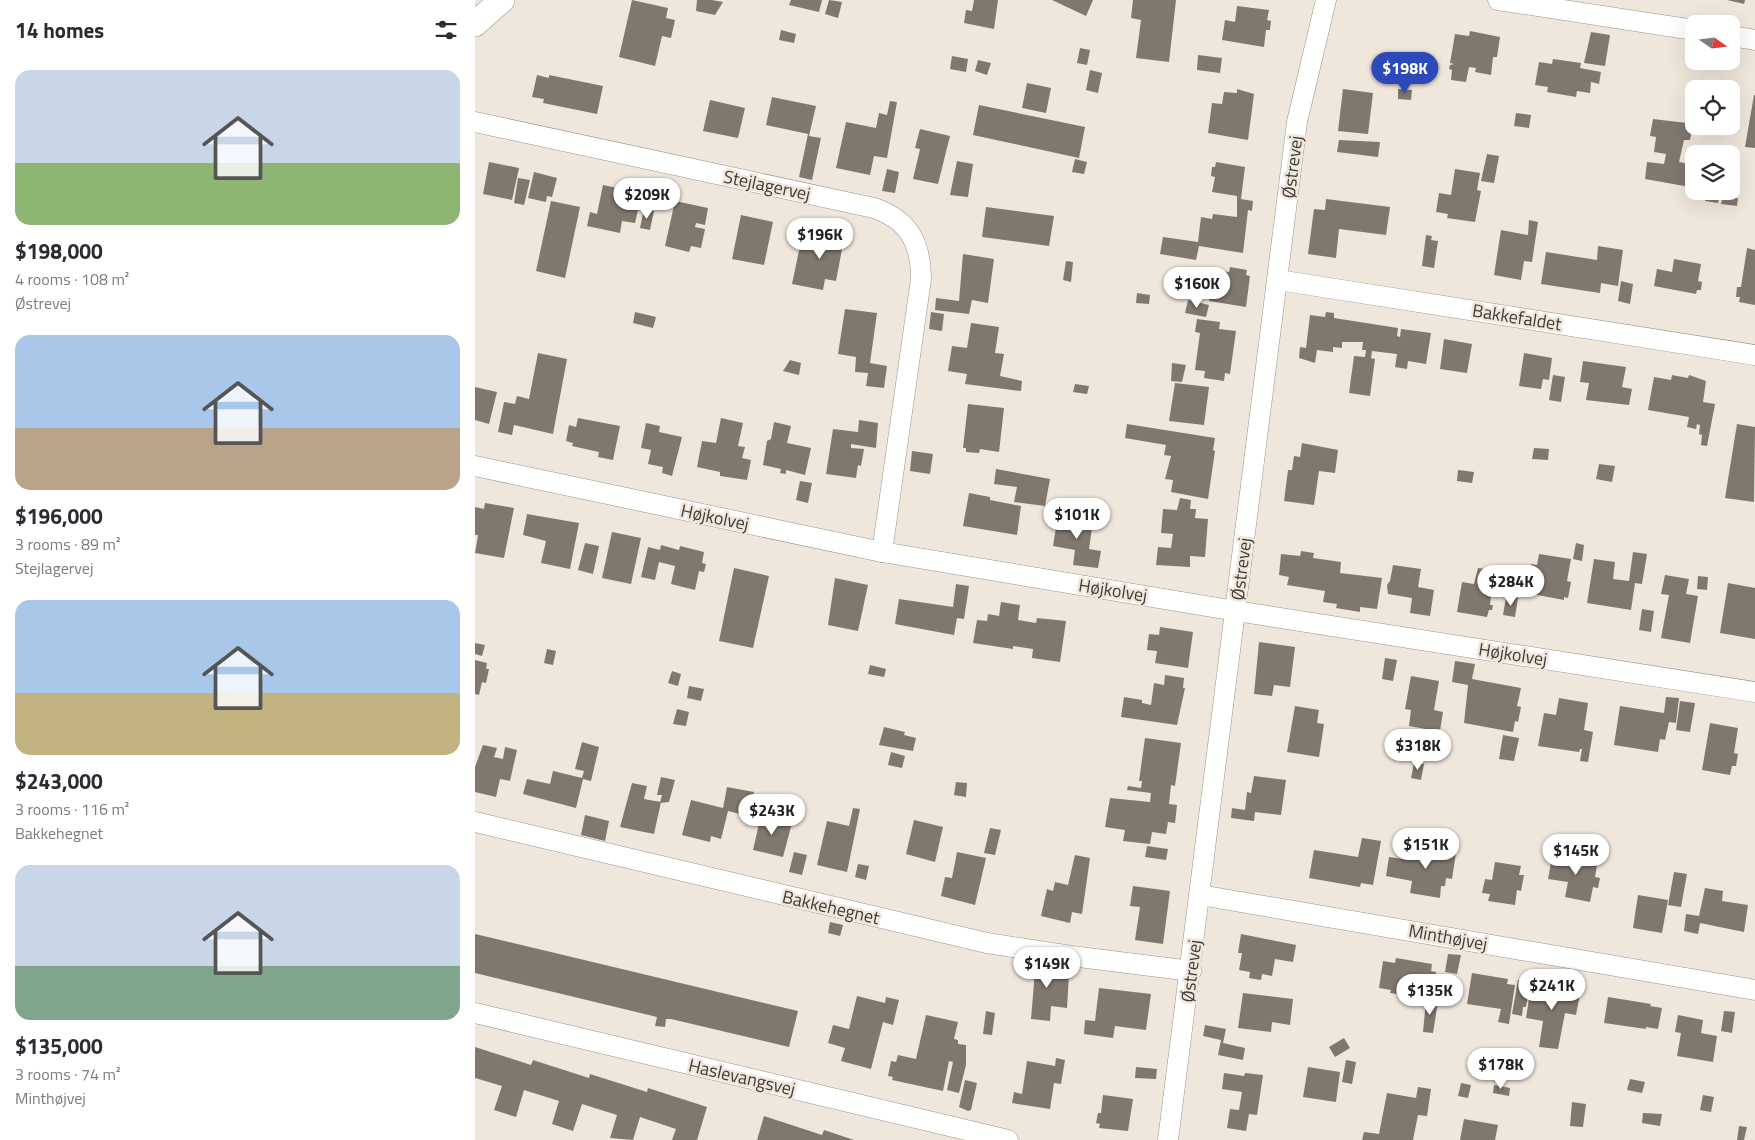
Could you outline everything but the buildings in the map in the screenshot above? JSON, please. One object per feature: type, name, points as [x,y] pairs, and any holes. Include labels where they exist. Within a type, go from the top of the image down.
[{"type":"street","points":[[475,24],[502,0]]},
{"type":"street","name":"Østrevej","points":[[1168,1140],[1201,895],[1297,122],[1326,0]]},
{"type":"street","points":[[1498,0],[1685,29]]},
{"type":"street","points":[[1740,38],[1755,40]]},
{"type":"street","name":"Stejlagervej","points":[[475,122],[874,208],[891,215],[904,224],[917,247],[921,262],[921,279],[882,552]]},
{"type":"street","name":"Bakkefaldet","points":[[1278,280],[1755,355]]},
{"type":"street","name":"Højkolvej","points":[[475,466],[882,552],[1236,611],[1755,692]]},
{"type":"street","name":"Bakkehegnet","points":[[475,822],[987,943],[1191,971]]},
{"type":"street","name":"Minthøjvej","points":[[1201,895],[1755,990]]},
{"type":"street","name":"Haslevangsvej","points":[[475,1013],[1008,1140]]}]
